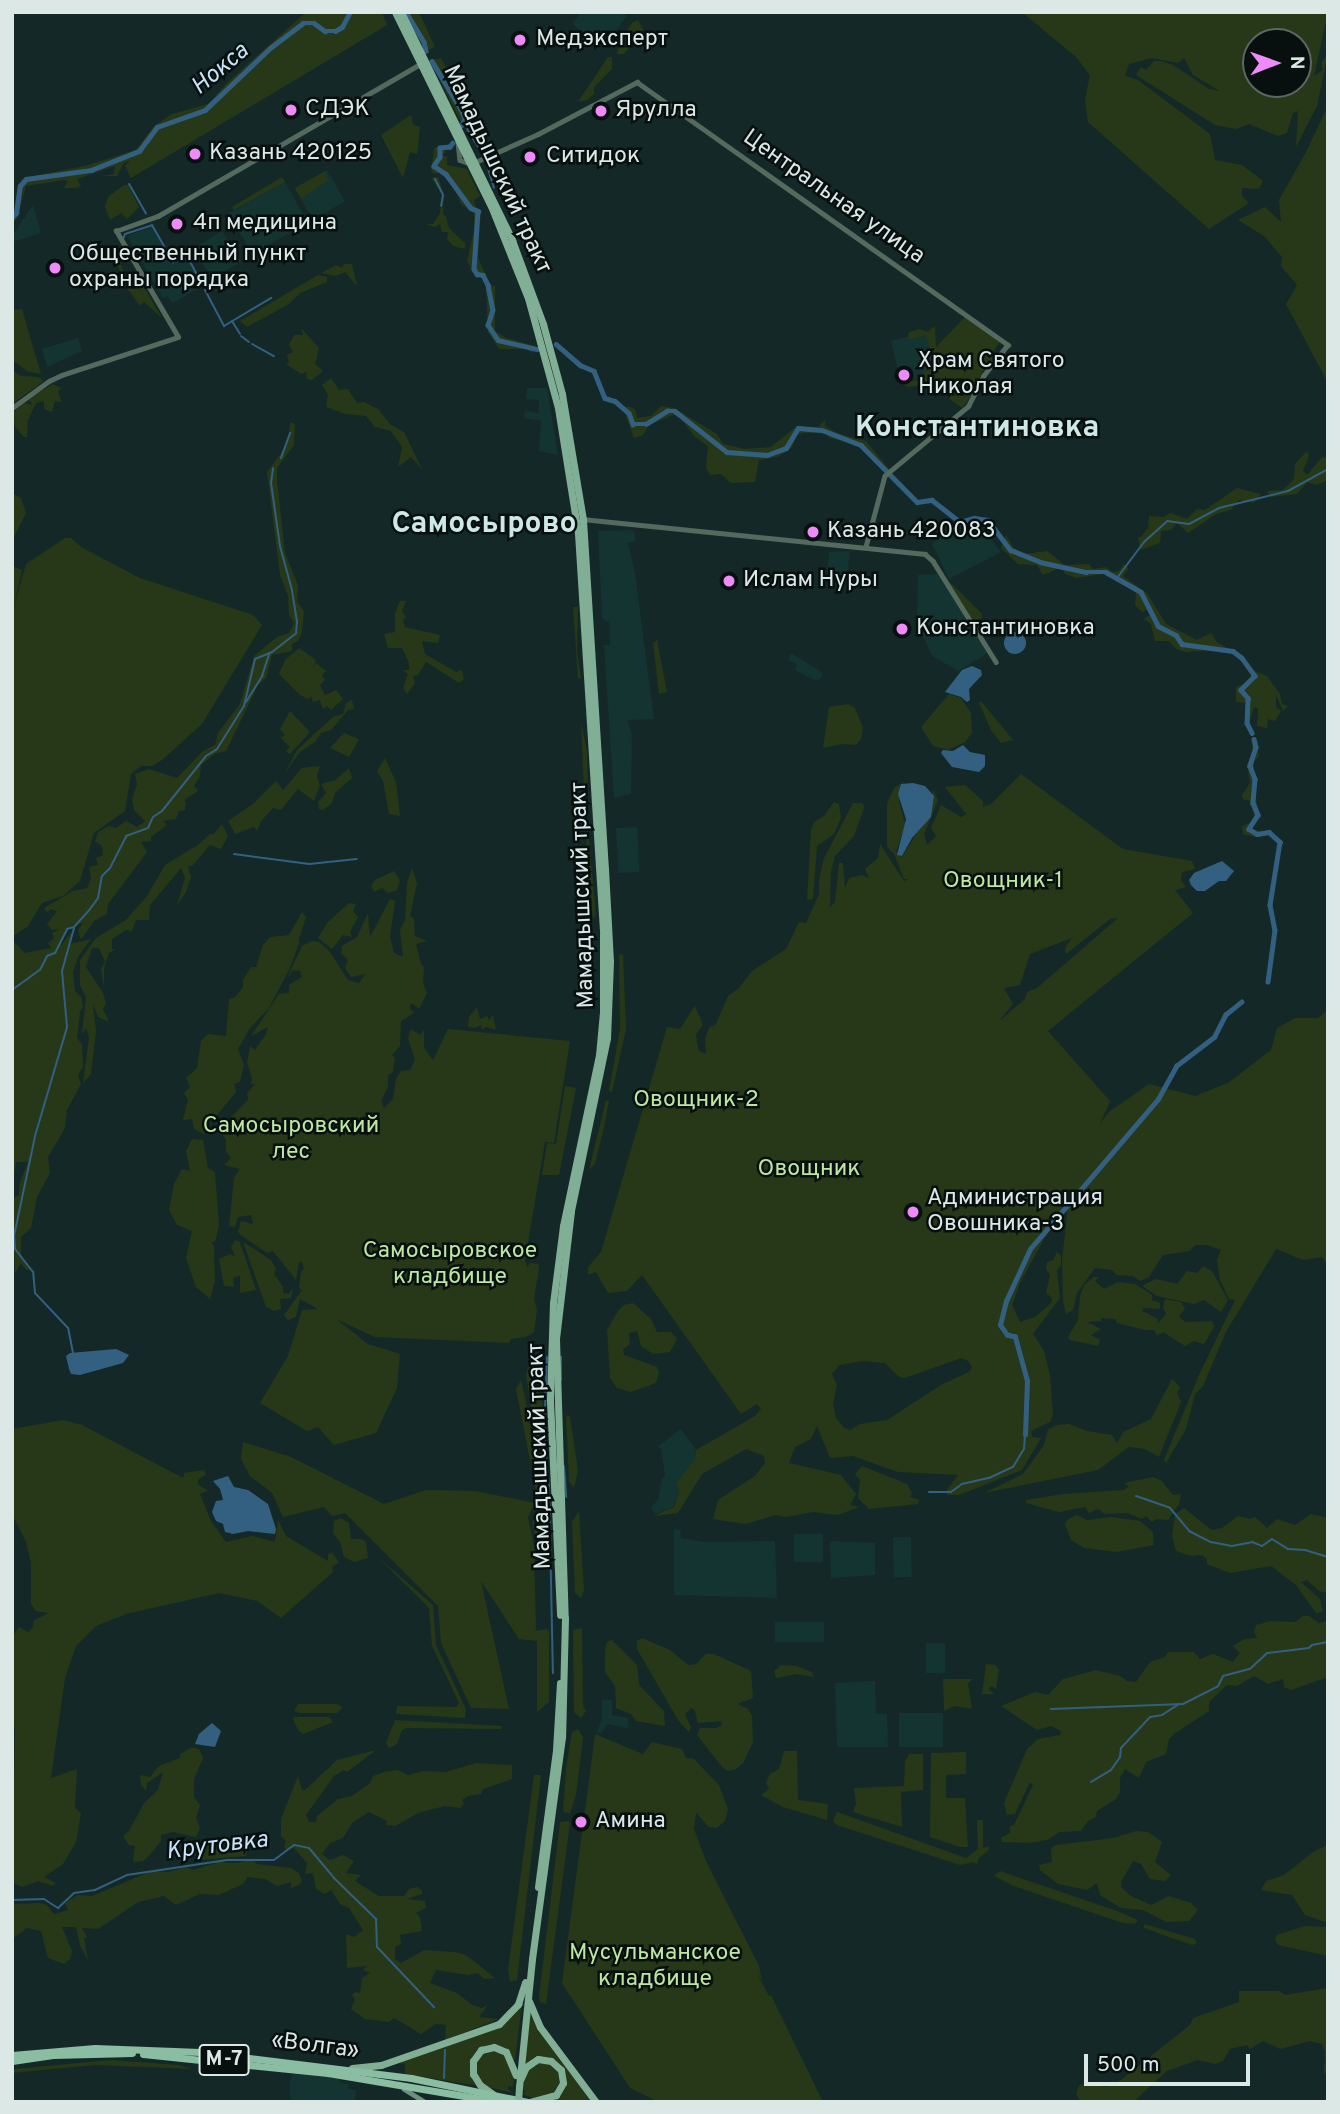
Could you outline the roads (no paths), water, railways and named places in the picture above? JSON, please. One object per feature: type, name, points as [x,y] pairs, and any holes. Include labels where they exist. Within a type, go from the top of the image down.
[{"type":"highway","name":"«Волга»","points":[[12,2055],[95,2048],[147,2049],[340,2069],[529,2102]]},
{"type":"highway","name":"«Волга»","points":[[12,2061],[52,2055],[137,2053],[214,2059],[353,2077],[500,2102]]},
{"type":"main road","name":"Мамадышский тракт","points":[[395,12],[416,66],[425,76],[457,137],[483,177],[512,240],[543,324],[562,394],[581,504],[603,935],[604,1012],[599,1055],[563,1226],[553,1303],[550,1401],[561,1627],[557,1741],[545,1848]]},
{"type":"main road","name":"Мамадышский тракт","points":[[401,12],[473,163],[509,247],[535,319],[560,415],[584,538],[610,961],[609,1013],[600,1079],[571,1211],[559,1304],[556,1401],[565,1679],[562,1737],[545,1848]]},
{"type":"main road","points":[[517,2102],[516,2075],[545,1848]]},
{"type":"main road","points":[[340,2069],[381,2065],[499,2024],[518,2004],[527,1986]]},
{"type":"main road","points":[[517,2086],[527,1986]]},
{"type":"main road","points":[[527,1986],[540,2027],[596,2102]]},
{"type":"main road","points":[[493,2094],[475,2080],[473,2074],[473,2061],[481,2050],[494,2047],[506,2052],[516,2075]]},
{"type":"main road","points":[[517,2086],[526,2067],[538,2059],[551,2061],[561,2070],[563,2083],[556,2095],[529,2102]]},
{"type":"main road","points":[[353,2077],[409,2090],[425,2102]]},
{"type":"street","points":[[12,408],[62,375],[178,337],[116,231],[158,216],[416,66]]},
{"type":"street","name":"Центральная улица","points":[[485,158],[637,82],[1008,345],[984,376],[969,406],[885,477],[866,547]]},
{"type":"street","points":[[473,163],[485,158],[483,177]]},
{"type":"street","points":[[581,504],[586,516],[593,521]]},
{"type":"street","points":[[580,518],[920,552],[930,558],[996,662]]},
{"type":"street","points":[[584,538],[587,526],[593,521]]},
{"type":"water","points":[[1015,632],[1023,635],[1026,643],[1023,651],[1015,654],[1007,651],[1004,643],[1007,635]]},
{"type":"water","points":[[972,666],[981,670],[982,675],[969,689],[970,700],[967,702],[945,692],[962,670]]},
{"type":"water","points":[[963,745],[970,752],[985,755],[985,766],[979,772],[952,767],[941,753],[943,750],[953,751]]},
{"type":"water","points":[[901,784],[925,786],[934,796],[931,817],[912,838],[902,856],[897,855],[906,819],[898,794]]},
{"type":"water","points":[[1222,861],[1234,871],[1226,881],[1219,881],[1205,891],[1197,891],[1191,885],[1189,880],[1194,873]]},
{"type":"water","points":[[116,1349],[129,1355],[123,1363],[80,1375],[71,1374],[66,1356],[70,1353]]},
{"type":"water","points":[[228,1476],[234,1487],[248,1490],[268,1504],[276,1529],[275,1534],[248,1531],[233,1534],[225,1532],[223,1524],[216,1521],[212,1512],[216,1501],[223,1500],[220,1489],[213,1481]]},
{"type":"water","points":[[212,1723],[221,1731],[215,1747],[195,1744],[199,1734]]},
{"type":"waterway","name":"Нокса","points":[[12,217],[16,213],[20,186],[26,179],[91,170],[139,151],[157,127],[205,110],[270,48],[303,23],[314,23],[325,31],[335,31],[342,27],[350,12]]},
{"type":"waterway","points":[[406,12],[424,42],[426,51]]},
{"type":"waterway","points":[[432,61],[462,111],[465,119],[462,125]]},
{"type":"waterway","points":[[463,122],[472,137]]},
{"type":"waterway","points":[[473,139],[481,151]]},
{"type":"waterway","points":[[453,143],[450,147],[440,148],[440,157],[434,166],[446,174],[471,208],[478,211],[474,269],[477,274],[483,275],[488,285],[493,310],[488,325],[498,340],[537,349]]},
{"type":"waterway","points":[[486,162],[494,188]]},
{"type":"waterway","points":[[435,179],[443,195],[441,206]]},
{"type":"waterway","points":[[129,184],[146,214]]},
{"type":"waterway","points":[[123,239],[125,234],[152,225],[173,262],[186,254],[202,284]]},
{"type":"waterway","points":[[205,290],[224,326],[271,298]]},
{"type":"waterway","points":[[232,321],[240,334]]},
{"type":"waterway","points":[[241,336],[249,342]]},
{"type":"waterway","points":[[252,344],[274,356]]},
{"type":"waterway","points":[[556,344],[580,365],[594,371],[605,398],[615,401],[629,413],[633,424],[646,424],[667,411],[675,411],[727,452],[767,455],[786,448],[798,428],[822,430],[861,445],[917,502],[932,500],[960,522],[974,518],[988,520],[1011,550],[1040,562],[1086,572],[1106,572],[1141,592],[1158,626],[1176,635],[1182,644],[1233,651],[1242,658],[1255,676],[1241,690],[1248,698],[1247,723],[1252,733]]},
{"type":"waterway","points":[[281,458],[290,433]]},
{"type":"waterway","points":[[12,990],[40,970],[47,956],[55,953],[67,929],[74,927],[90,909],[98,898],[102,876],[110,868],[126,836],[148,828],[153,817],[162,811],[206,756],[217,749],[244,706],[255,659],[272,652],[296,633],[292,590],[280,546],[271,483],[273,468]]},
{"type":"waterway","points":[[1117,578],[1144,542],[1167,521],[1189,524],[1219,508],[1288,491],[1328,469]]},
{"type":"waterway","points":[[246,702],[262,676],[269,654]]},
{"type":"waterway","points":[[1254,739],[1256,747],[1250,766],[1255,779],[1253,803],[1258,815],[1249,829],[1257,834],[1269,832],[1280,842],[1270,905],[1275,930],[1268,982]]},
{"type":"waterway","points":[[234,854],[309,864],[357,859]]},
{"type":"waterway","points":[[73,1353],[68,1328],[35,1293],[33,1272],[15,1249],[14,1236],[35,1136],[67,1027],[62,971],[74,928]]},
{"type":"waterway","points":[[1025,1435],[1027,1381],[1015,1337],[1007,1335],[1000,1325],[1006,1301],[1030,1249],[1158,1099],[1176,1066],[1214,1037],[1225,1015],[1241,1002]]},
{"type":"waterway","points":[[547,1357],[544,1435],[549,1486],[553,1673]]},
{"type":"waterway","points":[[561,1357],[561,1380]]},
{"type":"waterway","points":[[929,1492],[951,1492],[962,1484],[989,1478],[1013,1467],[1024,1449],[1025,1435]]},
{"type":"waterway","points":[[564,1466],[566,1497]]},
{"type":"waterway","points":[[1136,1496],[1170,1508],[1189,1531],[1211,1542],[1232,1546],[1252,1542],[1262,1546],[1272,1539],[1288,1549],[1305,1550],[1328,1557]]},
{"type":"waterway","points":[[1051,1709],[1183,1704],[1218,1686],[1223,1676],[1250,1669],[1267,1653],[1309,1648],[1328,1642]]},
{"type":"waterway","points":[[1091,1782],[1111,1770],[1120,1757],[1121,1748],[1150,1717],[1162,1715],[1179,1704]]},
{"type":"waterway","name":"Крутовка","points":[[12,1900],[44,1899],[58,1908],[74,1893],[95,1890],[127,1875],[227,1860],[274,1860],[294,1845],[309,1848],[334,1878],[376,1919],[377,1947],[434,2007]]},
{"type":"waterway","points":[[444,2078],[445,2050]]},
{"type":"place","name":"Медэксперт","points":[[520,40]]},
{"type":"place","name":"СДЭК","points":[[291,110]]},
{"type":"place","name":"Ярулла","points":[[601,111]]},
{"type":"place","name":"Казань 420125","points":[[195,154]]},
{"type":"place","name":"Ситидок","points":[[530,157]]},
{"type":"place","name":"4п медицина","points":[[177,224]]},
{"type":"place","name":"Общественный пункт охраны порядка","points":[[55,268]]},
{"type":"place","name":"Храм Святого Николая","points":[[904,375]]},
{"type":"place","name":"Казань 420083","points":[[813,532]]},
{"type":"place","name":"Ислам Нуры","points":[[729,581]]},
{"type":"place","name":"Константиновка","points":[[902,629]]},
{"type":"place","name":"Администрация Овошника-3","points":[[913,1212]]},
{"type":"place","name":"Амина","points":[[581,1822]]},
{"type":"district","name":"Константиновка","points":[[977,429]]},
{"type":"district","name":"Самосырово","points":[[484,525]]},
{"type":"park label","name":"Овощник-1","points":[[1003,882]]},
{"type":"park label","name":"Овощник-2","points":[[696,1101]]},
{"type":"park label","name":"Самосыровский лес","points":[[291,1140]]},
{"type":"park label","name":"Овощник","points":[[809,1170]]},
{"type":"park label","name":"Самосыровское кладбище","points":[[450,1265]]},
{"type":"park label","name":"Мусульманское кладбище","points":[[655,1967]]}]
